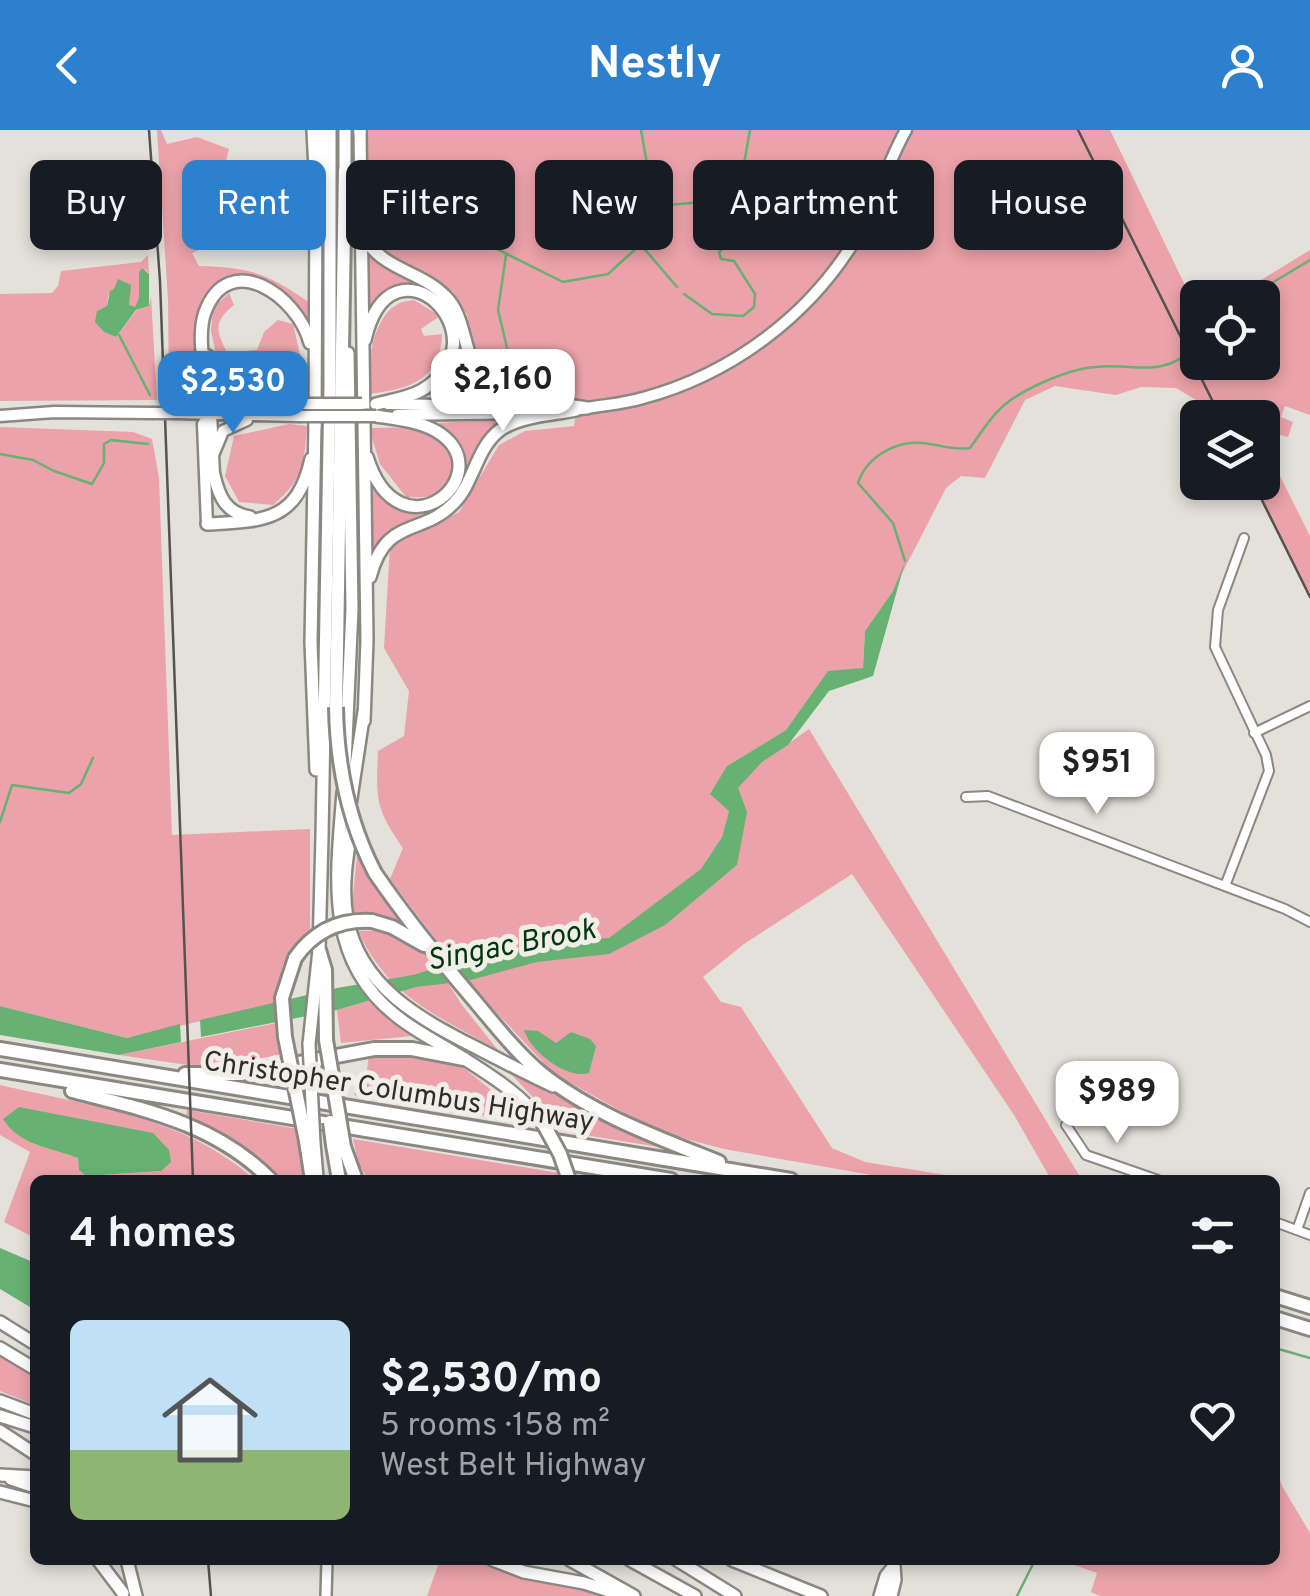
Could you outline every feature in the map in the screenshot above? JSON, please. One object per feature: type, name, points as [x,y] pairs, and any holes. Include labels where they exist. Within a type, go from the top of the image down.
[{"type":"highway","points":[[345,171],[336,707],[347,802],[375,873],[445,966],[528,1061],[578,1097],[651,1134],[745,1172]]},
{"type":"highway","points":[[313,1175],[310,1142],[283,1030],[282,998],[295,958],[310,940],[329,927],[372,921],[401,932],[434,952]]},
{"type":"highway","points":[[319,950],[326,1020],[327,1096],[338,1146],[339,1175]]},
{"type":"highway","points":[[136,1073],[240,1074],[374,1048],[412,1049],[464,1059]]},
{"type":"highway","name":"Christopher Columbus Highway","points":[[0,1049],[762,1175]]},
{"type":"highway","points":[[0,1071],[192,1124],[234,1148],[266,1175]]},
{"type":"highway","name":"Christopher Columbus Highway","points":[[0,1071],[640,1175]]},
{"type":"highway","points":[[544,1123],[569,1175]]},
{"type":"highway","points":[[338,1146],[353,1175]]},
{"type":"highway","points":[[1280,1298],[1310,1307]]},
{"type":"highway","points":[[1280,1319],[1310,1328]]},
{"type":"main road","points":[[316,130],[311,664],[322,837]]},
{"type":"main road","points":[[316,130],[330,310]]},
{"type":"main road","points":[[319,950],[330,130]]},
{"type":"main road","points":[[345,130],[352,609],[337,883],[344,941],[370,980],[436,1027],[578,1097]]},
{"type":"main road","points":[[360,130],[360,160]]},
{"type":"main road","points":[[367,616],[371,574],[384,545],[394,534],[456,502],[497,432],[518,422],[645,398],[697,378],[746,352],[789,319],[849,250],[906,130]]},
{"type":"main road","points":[[360,250],[367,616],[364,712],[344,894],[353,939],[378,1000],[399,1018],[515,1093],[544,1123]]},
{"type":"main road","points":[[373,250],[450,301],[458,314],[474,369],[484,382],[509,394],[581,409]]},
{"type":"main road","points":[[274,516],[255,518],[231,511],[222,499],[214,475],[202,332],[207,308],[222,290],[248,282],[266,286],[291,304],[303,321],[315,377]]},
{"type":"main road","points":[[361,369],[370,320],[388,298],[416,292],[443,307],[451,323],[452,337],[441,372],[416,393],[376,410]]},
{"type":"main road","points":[[202,332],[210,361],[231,390],[256,401],[299,410]]},
{"type":"main road","points":[[282,404],[220,407],[203,424],[207,524],[255,521],[274,516],[291,505],[304,485],[315,424]]},
{"type":"main road","points":[[213,455],[220,436],[229,426],[299,410],[581,409]]},
{"type":"main road","points":[[362,428],[372,471],[391,498],[420,508],[445,498],[454,486],[458,469],[449,443],[429,428],[376,410]]},
{"type":"main road","points":[[0,416],[54,412],[211,412],[221,416],[262,416]]},
{"type":"main road","points":[[337,883],[364,712]]},
{"type":"main road","points":[[310,1142],[308,1044],[310,1018],[320,986]]},
{"type":"main road","points":[[0,1322],[30,1341]]},
{"type":"main road","points":[[0,1332],[30,1342]]},
{"type":"main road","points":[[0,1348],[30,1366]]},
{"type":"main road","points":[[0,1401],[30,1412]]},
{"type":"main road","points":[[0,1416],[30,1426]]},
{"type":"main road","points":[[0,1431],[30,1451]]},
{"type":"main road","points":[[4,1476],[30,1476]]},
{"type":"main road","points":[[4,1476],[30,1485]]},
{"type":"main road","points":[[0,1492],[30,1501]]},
{"type":"main road","points":[[102,1565],[128,1595]]},
{"type":"main road","points":[[109,1565],[128,1595]]},
{"type":"main road","points":[[127,1565],[128,1595]]},
{"type":"main road","points":[[506,1565],[625,1596]]},
{"type":"main road","points":[[579,1565],[634,1596]]},
{"type":"main road","points":[[639,1565],[696,1596]]},
{"type":"main road","points":[[685,1565],[735,1596]]},
{"type":"main road","points":[[744,1565],[819,1595]]},
{"type":"main road","points":[[880,1596],[894,1565]]},
{"type":"main road","points":[[891,1596],[895,1565]]},
{"type":"street","points":[[1225,886],[1269,771],[1266,756],[1214,647],[1218,610],[1244,538]]},
{"type":"street","points":[[1254,733],[1310,706]]},
{"type":"street","points":[[966,797],[988,796],[1298,914],[1310,922]]},
{"type":"street","points":[[1066,1124],[1086,1155],[1144,1175]]},
{"type":"street","points":[[1297,1230],[1310,1193]]},
{"type":"street","points":[[1280,1224],[1310,1234]]},
{"type":"street","points":[[326,1596],[327,1565]]},
{"type":"shaded area","points":[[157,130],[161,130],[167,144],[197,137],[229,149],[226,160],[182,160],[182,250],[199,250],[192,253],[199,266],[258,274],[310,303],[310,321],[281,290],[258,279],[232,280],[214,290],[200,310],[195,327],[203,399],[169,399],[168,299],[162,160],[159,160]]},
{"type":"shaded area","points":[[366,130],[1110,130],[1182,280],[1180,380],[1280,380],[1280,280],[1261,280],[1310,250],[1310,415],[1285,406],[1281,417],[1293,422],[1288,437],[1280,435],[1280,400],[1196,400],[1176,388],[1141,387],[1116,395],[1055,386],[1025,400],[985,478],[961,476],[946,488],[893,591],[865,631],[863,668],[828,672],[786,730],[727,766],[729,811],[722,837],[668,921],[737,865],[737,788],[762,762],[809,729],[1079,1175],[1048,1175],[1014,1115],[852,874],[744,944],[703,977],[721,1002],[741,1007],[832,1148],[865,1162],[946,1175],[872,1175],[724,1149],[659,1132],[554,1074],[467,981],[390,879],[403,848],[379,802],[378,751],[404,736],[409,691],[384,648],[390,546],[459,512],[499,445],[525,431],[574,426],[578,399],[520,390],[487,378],[473,354],[467,315],[453,292],[380,250],[515,250],[515,160],[368,160]]},
{"type":"shaded area","points":[[365,250],[372,250],[423,285],[386,291],[367,313]]},
{"type":"shaded area","points":[[148,255],[149,274],[146,270],[139,272],[139,299],[135,307],[129,306],[129,292],[114,290],[108,296],[107,307],[97,311],[104,332],[116,337],[137,310],[149,306],[151,297],[157,400],[0,401],[0,294],[52,293],[61,271],[141,262]]},
{"type":"shaded area","points":[[142,268],[149,274],[149,306],[136,310],[116,337],[104,332],[95,322],[97,311],[107,306],[118,279],[131,285],[129,305],[135,307]]},
{"type":"shaded area","points":[[229,293],[234,305],[218,327],[227,353],[257,350],[264,332],[278,320],[293,324],[307,385],[277,393],[284,396],[271,396],[241,389],[227,377],[212,357],[216,354],[211,331],[213,308]]},
{"type":"shaded area","points":[[414,300],[440,316],[421,329],[424,336],[442,334],[436,362],[429,372],[409,385],[369,394],[370,358],[382,320],[398,304]]},
{"type":"shaded area","points":[[458,325],[470,374],[486,394],[417,396],[453,359]]},
{"type":"shaded area","points":[[503,420],[488,434],[463,482],[459,447],[439,423]]},
{"type":"shaded area","points":[[289,424],[307,426],[297,479],[273,505],[239,502],[225,476],[234,436]]},
{"type":"shaded area","points":[[0,427],[133,432],[152,439],[159,478],[172,835],[310,829],[310,931],[283,964],[275,1004],[127,1038],[0,1006]]},
{"type":"shaded area","points":[[369,428],[409,428],[437,439],[455,462],[444,487],[426,497],[406,497],[380,464]]},
{"type":"shaded area","points":[[369,474],[402,508],[427,512],[395,528],[373,550]]},
{"type":"shaded area","points":[[1280,476],[1310,536],[1310,598],[1261,500],[1280,500]]},
{"type":"shaded area","points":[[905,562],[873,676],[829,691],[788,745],[762,762],[738,788],[747,812],[737,865],[665,925],[609,954],[537,962],[467,981],[416,987],[337,1010],[201,1037],[200,1020],[413,975],[452,963],[568,941],[609,938],[701,869],[722,837],[729,811],[710,794],[727,766],[786,730],[828,671],[863,668],[865,631],[893,591]]},
{"type":"shaded area","points":[[358,846],[399,921],[374,913],[351,914]]},
{"type":"shaded area","points":[[390,930],[430,955],[462,1005],[498,1050],[417,1003],[385,973],[358,931]]},
{"type":"shaded area","points":[[372,1000],[412,1036],[341,1043],[337,1010]]},
{"type":"shaded area","points":[[0,1006],[127,1038],[180,1024],[181,1042],[119,1055],[0,1035]]},
{"type":"shaded area","points":[[276,1023],[283,1054],[208,1068],[119,1055]]},
{"type":"shaded area","points":[[524,1030],[538,1031],[556,1043],[571,1032],[590,1039],[596,1046],[589,1073],[570,1072],[550,1062]]},
{"type":"shaded area","points":[[369,1054],[454,1060],[532,1123],[354,1095],[367,1070]]},
{"type":"shaded area","points":[[506,1069],[575,1100],[665,1148],[566,1132]]},
{"type":"shaded area","points":[[0,1085],[102,1107],[167,1127],[227,1158],[249,1175],[101,1175],[161,1171],[31,1143],[78,1158],[79,1170],[85,1175],[30,1175],[30,1235],[4,1222],[30,1152],[0,1135]]},
{"type":"shaded area","points":[[19,1107],[153,1133],[169,1150],[171,1162],[161,1171],[85,1175],[79,1170],[78,1158],[18,1135],[3,1119]]},
{"type":"shaded area","points":[[187,1110],[298,1129],[303,1175],[272,1175],[235,1144],[186,1118]]},
{"type":"shaded area","points":[[353,1139],[560,1175],[365,1175]]},
{"type":"shaded area","points":[[0,1248],[30,1261],[30,1307],[0,1289]]},
{"type":"shaded area","points":[[0,1353],[30,1370],[30,1403],[0,1391]]},
{"type":"shaded area","points":[[1280,1480],[1310,1533],[1310,1596],[1100,1596],[1091,1592],[1097,1573],[1074,1565],[1280,1565]]},
{"type":"shaded area","points":[[438,1565],[490,1565],[526,1579],[575,1586],[603,1596],[427,1596]]},
{"type":"waterway","points":[[499,250],[563,282],[608,274],[641,244],[656,214],[641,130]]},
{"type":"waterway","points":[[745,160],[750,130]]},
{"type":"waterway","points":[[673,205],[693,203]]},
{"type":"waterway","points":[[645,250],[677,287]]},
{"type":"waterway","points":[[684,294],[712,314],[743,316],[754,307],[755,294],[734,261],[721,259],[721,250]]},
{"type":"waterway","points":[[506,255],[498,310],[508,352]]},
{"type":"waterway","name":"Singac Brook","points":[[1277,280],[1310,260]]},
{"type":"waterway","points":[[119,335],[150,395]]},
{"type":"waterway","name":"Singac Brook","points":[[905,561],[893,523],[858,483],[883,452],[912,443],[970,448],[1006,403],[1043,382],[1095,367],[1159,367],[1180,359]]},
{"type":"waterway","points":[[0,454],[33,460],[92,484],[104,463],[104,444],[111,440],[148,444]]},
{"type":"waterway","points":[[0,822],[12,785],[69,793],[81,784],[93,758]]},
{"type":"waterway","points":[[1280,1349],[1310,1358]]},
{"type":"waterway","points":[[1017,1596],[1032,1565]]},
{"type":"railway","points":[[149,130],[160,281],[193,1175]]},
{"type":"railway","points":[[1078,130],[1212,400]]},
{"type":"railway","points":[[1262,500],[1310,597]]},
{"type":"railway","points":[[208,1565],[211,1596]]}]
